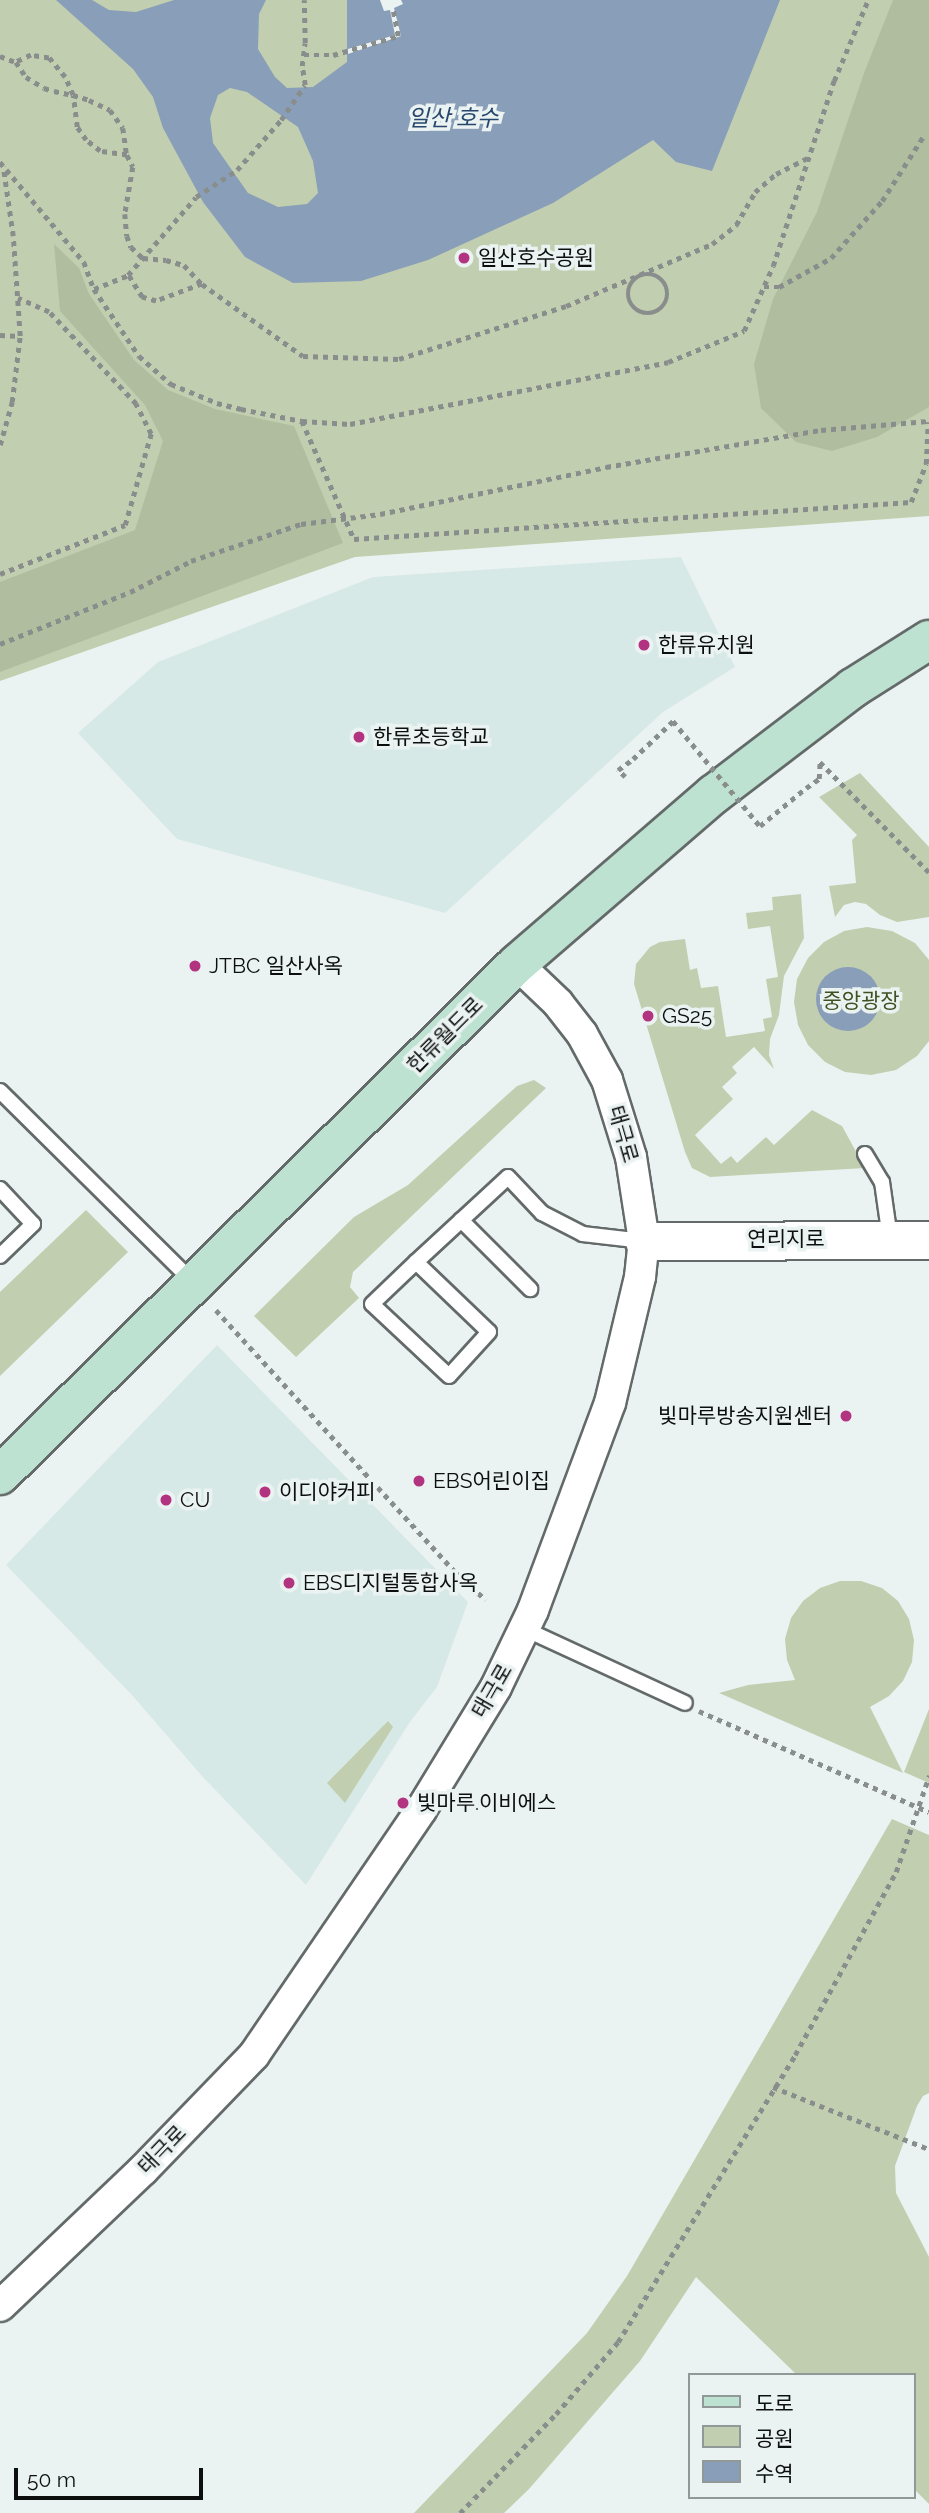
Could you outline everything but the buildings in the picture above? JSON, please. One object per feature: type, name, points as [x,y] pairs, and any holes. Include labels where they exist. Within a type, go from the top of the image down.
[{"type":"main road","name":"한류월드로","points":[[0,1475],[205,1297],[517,964],[722,788],[853,688],[929,640]]},
{"type":"street","name":"태극로","points":[[0,2306],[143,2170],[254,2055],[421,1810],[496,1687],[525,1629],[610,1404],[640,1277],[644,1241],[631,1157],[607,1080],[582,1034],[558,1003],[517,964]]},
{"type":"street","name":"연리지로","points":[[644,1241],[929,1240]]},
{"type":"lane","points":[[0,1091],[205,1297]]},
{"type":"lane","points":[[865,1154],[882,1182],[891,1240]]},
{"type":"lane","points":[[416,1262],[489,1332],[449,1376],[372,1304],[416,1262],[508,1177],[542,1213],[583,1234],[644,1241]]},
{"type":"lane","points":[[0,1189],[33,1224],[0,1256]]},
{"type":"lane","points":[[461,1220],[530,1289]]},
{"type":"lane","points":[[525,1629],[688,1708]]},
{"type":"path","points":[[94,289],[128,275],[195,197],[237,170],[281,120],[305,85],[302,66],[304,0]]},
{"type":"path","points":[[2,164],[84,262],[94,289],[139,356],[171,384],[217,403],[302,421],[350,424],[668,362],[744,331],[764,287],[834,81],[868,0]]},
{"type":"path","points":[[304,55],[333,55],[398,36],[393,10]]},
{"type":"path","points":[[16,62],[31,55],[49,58],[65,77],[73,95],[77,127],[91,146],[108,153],[127,155]]},
{"type":"path","points":[[0,56],[16,62],[26,78],[44,88],[73,95],[110,110],[123,128],[127,155],[133,167],[125,215],[131,247],[144,258],[184,265],[202,284],[303,356],[399,359],[566,306],[712,244],[736,225],[755,192],[776,174],[808,158]]},
{"type":"path","points":[[764,287],[779,287],[831,258],[882,201],[923,137]]},
{"type":"path","points":[[0,445],[12,402],[20,336],[13,236],[2,164]]},
{"type":"path","points":[[653,274],[664,281],[668,300],[660,310],[641,313],[631,304],[630,284],[641,275],[653,274]]},
{"type":"path","points":[[128,275],[142,297],[156,301],[202,284]]},
{"type":"path","points":[[0,574],[125,525],[151,434],[136,404],[49,312],[18,298]]},
{"type":"path","points":[[0,335],[20,336]]},
{"type":"path","points":[[0,644],[130,592],[191,561],[301,524],[344,518],[380,514],[606,467],[821,430],[929,421],[926,464],[911,502],[354,539],[344,518],[302,421]]},
{"type":"path","points":[[625,777],[618,770],[673,721],[760,826],[819,779],[820,762],[929,872]]},
{"type":"path","points":[[205,1297],[456,1573],[486,1600]]},
{"type":"path","points":[[688,1708],[702,1711],[929,1812]]},
{"type":"path","points":[[460,2513],[556,2414],[618,2342],[795,2055],[895,1872],[929,1776]]},
{"type":"path","points":[[773,2087],[929,2149]]},
{"type":"shaded area","name":"한류초등학교","points":[[681,557],[735,667],[663,712],[445,913],[177,839],[78,733],[158,662],[373,577]]},
{"type":"shaded area","name":"EBS디지털통합사옥","points":[[217,1345],[468,1602],[437,1687],[410,1722],[306,1885],[201,1775],[131,1694],[6,1565]]},
{"type":"green space","name":"일산호수공원","points":[[0,0],[929,0],[929,516],[355,557],[0,681]]},
{"type":"green space","points":[[893,0],[929,0],[929,407],[877,437],[832,451],[796,442],[761,408],[754,364],[773,299],[817,212],[864,73]]},
{"type":"green space","points":[[54,244],[79,268],[89,294],[134,360],[168,390],[215,409],[294,426],[343,543],[0,672],[0,582],[135,530],[163,441],[145,405],[60,311]]},
{"type":"green space","points":[[860,773],[929,847],[929,917],[897,922],[880,915],[866,904],[855,902],[844,905],[835,917],[829,886],[856,883],[852,840],[857,835],[819,797]]},
{"type":"green space","points":[[801,894],[804,938],[784,976],[779,1015],[770,1039],[769,1055],[774,1069],[754,1047],[732,1067],[737,1073],[722,1087],[733,1099],[695,1135],[721,1164],[731,1156],[737,1163],[766,1137],[774,1145],[812,1110],[842,1126],[865,1168],[710,1177],[692,1168],[685,1152],[634,984],[636,964],[650,947],[660,942],[685,939],[690,970],[697,968],[701,988],[718,986],[726,1037],[765,1031],[763,1019],[772,1017],[766,979],[778,977],[770,926],[748,929],[746,913],[773,910],[772,897]]},
{"type":"green space","name":"중앙광장","points":[[867,927],[892,931],[915,943],[929,960],[929,1041],[917,1056],[896,1070],[871,1075],[845,1072],[825,1062],[808,1045],[798,1025],[794,1002],[797,979],[808,958],[824,942],[844,931]]},
{"type":"green space","points":[[534,1080],[546,1088],[353,1272],[350,1287],[359,1298],[296,1357],[254,1316],[354,1217],[408,1185],[517,1086]]},
{"type":"green space","points":[[86,1210],[128,1252],[0,1376],[0,1292]]},
{"type":"green space","points":[[840,1581],[861,1581],[882,1588],[898,1601],[909,1619],[914,1640],[912,1662],[903,1681],[889,1696],[870,1707],[903,1773],[719,1693],[748,1685],[795,1680],[787,1660],[785,1639],[791,1618],[803,1601],[820,1588]]},
{"type":"green space","points":[[929,1709],[929,1783],[904,1772]]},
{"type":"green space","points":[[388,1721],[393,1727],[345,1803],[327,1783]]},
{"type":"green space","points":[[892,1819],[929,1835],[929,2093],[923,2096],[917,2106],[895,2166],[896,2193],[929,2257],[929,2504],[915,2490],[915,2373],[795,2373],[696,2277],[640,2361],[529,2489],[504,2513],[414,2513],[587,2333],[627,2276]]},
{"type":"water","name":"일산 호수","points":[[56,0],[92,0],[109,10],[136,12],[174,0],[266,0],[259,14],[258,49],[275,77],[287,88],[313,87],[347,62],[347,0],[780,0],[712,171],[676,162],[653,140],[553,203],[428,260],[361,281],[293,283],[245,257],[203,202],[163,128],[153,97],[133,69]],"holes":[[[230,88],[247,92],[298,127],[313,161],[318,193],[307,204],[278,207],[248,193],[213,143],[210,118],[218,95]]]},
{"type":"water","points":[[842,967],[854,967],[871,976],[878,987],[878,1011],[871,1022],[854,1031],[842,1031],[830,1026],[821,1017],[816,1005],[816,993],[821,981],[830,972]]},
{"type":"pier","points":[[380,0],[401,0],[403,4],[394,8],[401,36],[348,54],[348,49],[395,35],[390,10],[384,11]]},
{"type":"place","name":"일산호수공원","points":[[464,258]]},
{"type":"place","name":"한류유치원","points":[[644,645]]},
{"type":"place","name":"한류초등학교","points":[[359,737]]},
{"type":"place","name":"JTBC 일산사옥","points":[[195,966]]},
{"type":"place","name":"GS25","points":[[648,1016]]},
{"type":"place","name":"빛마루방송지원센터","points":[[846,1416]]},
{"type":"place","name":"EBS어린이집","points":[[419,1481]]},
{"type":"place","name":"이디야커피","points":[[265,1492]]},
{"type":"place","name":"CU","points":[[166,1500]]},
{"type":"place","name":"EBS디지털통합사옥","points":[[289,1583]]},
{"type":"place","name":"빛마루.이비에스","points":[[403,1803]]}]
